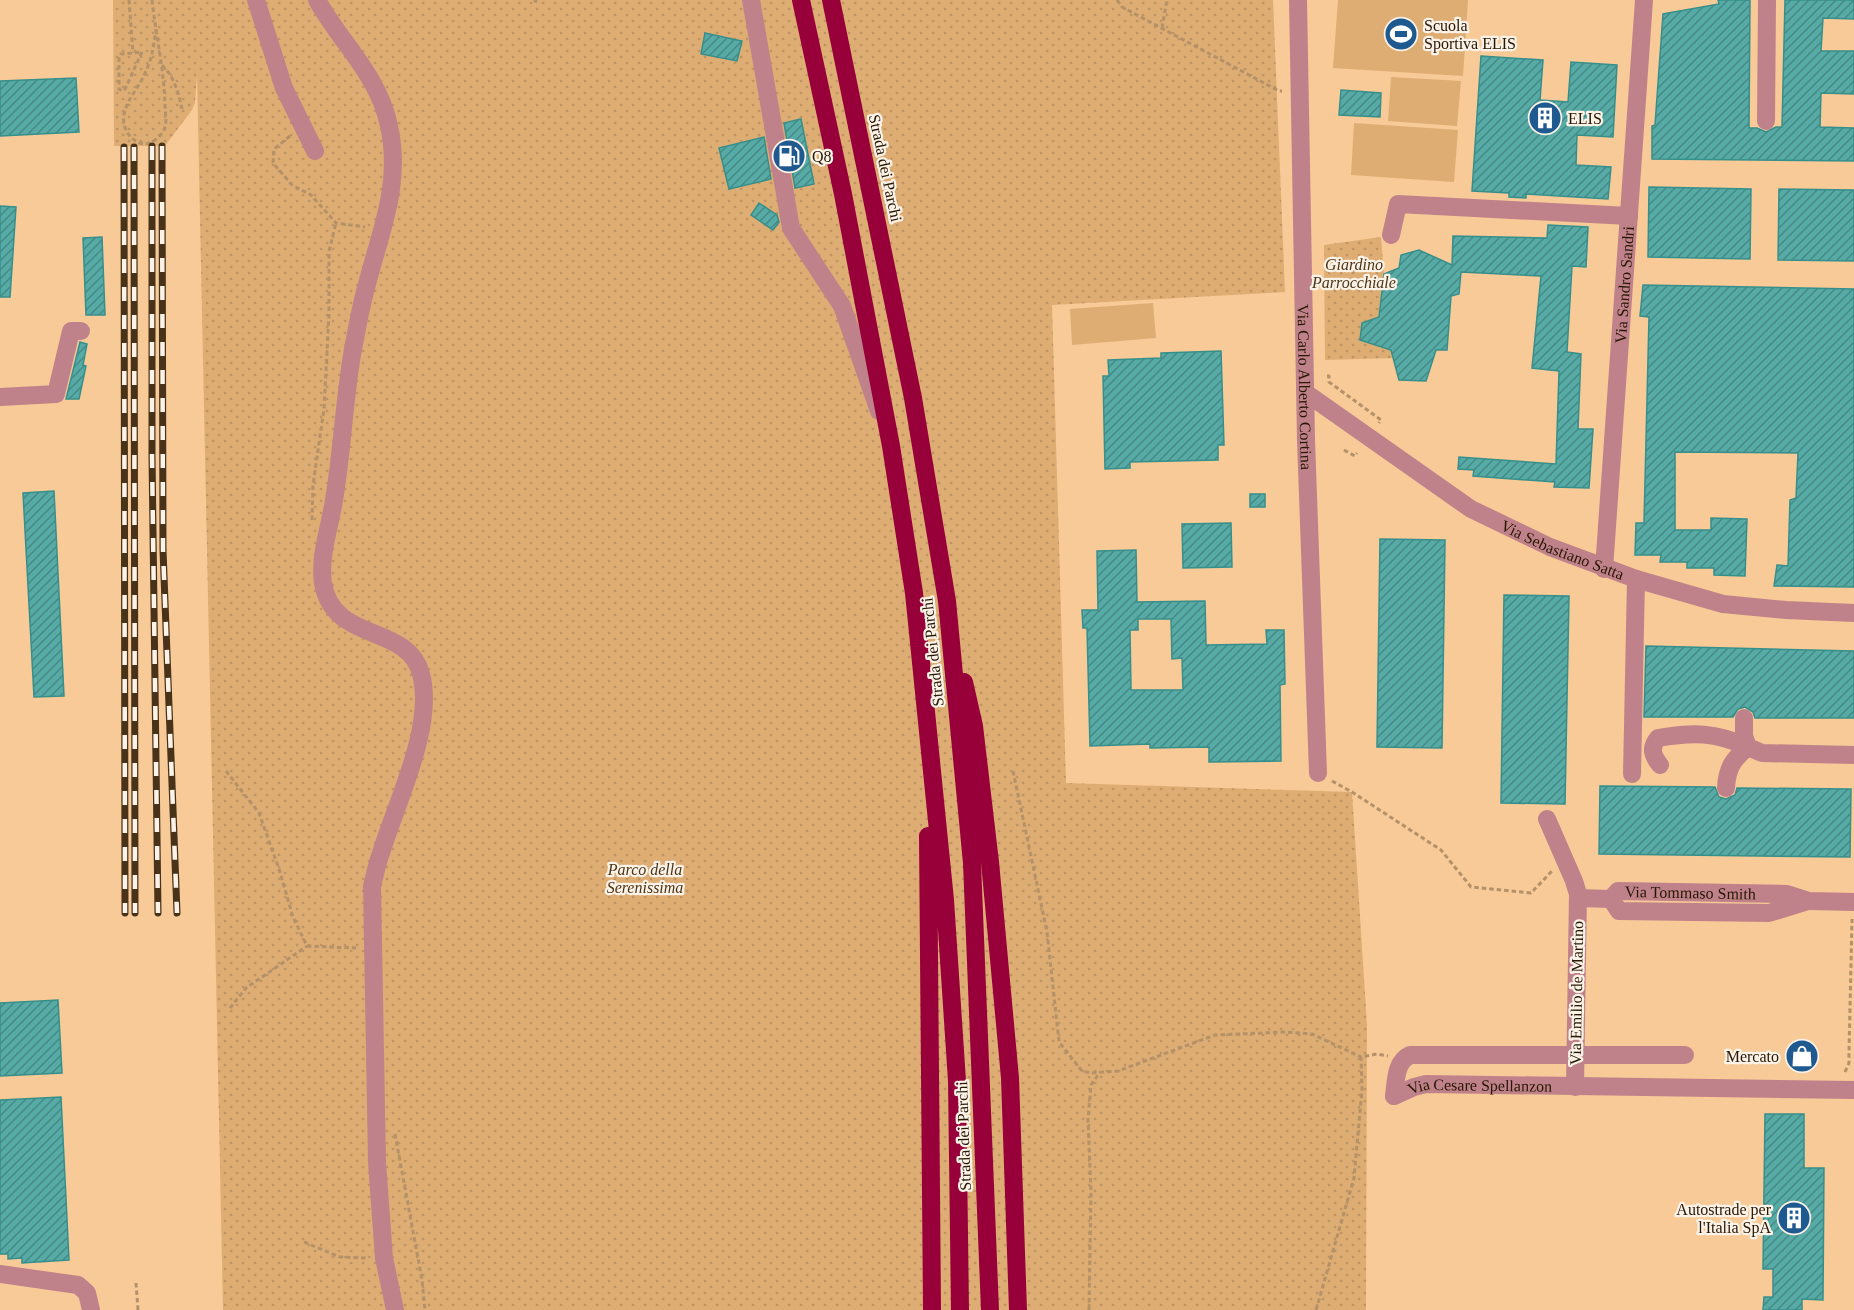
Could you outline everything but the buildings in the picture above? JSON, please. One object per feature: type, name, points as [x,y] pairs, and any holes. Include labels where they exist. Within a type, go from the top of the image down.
[{"type":"highway","name":"Strada dei Parchi","points":[[801,0],[843,194],[891,446],[914,593],[945,900],[957,1081],[960,1310]]},
{"type":"highway","name":"Strada dei Parchi","points":[[831,0],[913,398],[947,601],[972,863],[990,1309]]},
{"type":"highway","points":[[947,601],[974,726],[990,862],[1011,1078],[1018,1310]]},
{"type":"highway","points":[[928,735],[932,1310]]},
{"type":"street","points":[[256,0],[284,88],[315,151]]},
{"type":"street","points":[[317,0],[327,18],[366,70],[381,98],[389,125],[393,151],[394,175],[384,229],[365,289],[352,356],[334,500],[324,555],[323,582],[329,600],[342,618],[393,640],[411,653],[421,673],[424,699],[420,734],[380,854],[372,886],[377,1162],[384,1258],[395,1310]]},
{"type":"street","points":[[751,0],[791,228],[842,306],[891,446]]},
{"type":"street","name":"Via Carlo Alberto Cortina","points":[[1298,0],[1306,440],[1318,773]]},
{"type":"street","name":"Via Sandro Sandri","points":[[1604,568],[1644,0]]},
{"type":"street","points":[[1766,121],[1767,0]]},
{"type":"street","points":[[1391,235],[1398,204],[1629,216]]},
{"type":"street","points":[[0,397],[56,394],[71,331],[81,331]]},
{"type":"street","name":"Via Sebastiano Satta","points":[[1306,393],[1471,509],[1550,547],[1636,579],[1723,604],[1854,613]]},
{"type":"street","points":[[1632,774],[1636,579]]},
{"type":"street","points":[[1744,718],[1744,736],[1748,747]]},
{"type":"street","points":[[1659,765],[1653,757],[1653,744],[1658,738],[1702,734],[1727,738],[1762,753],[1854,754]]},
{"type":"street","points":[[1726,788],[1726,774],[1733,759],[1748,747]]},
{"type":"street","points":[[1547,819],[1576,884],[1578,898]]},
{"type":"street","name":"Via Tommaso Smith","points":[[1578,898],[1611,899],[1618,891],[1787,894],[1809,901],[1853,908]]},
{"type":"street","name":"Via Emilio de Martino","points":[[1575,1087],[1578,898]]},
{"type":"street","name":"Via Cesare Spellanzon","points":[[1685,1055],[1414,1054],[1403,1058],[1398,1071],[1394,1096],[1425,1084],[1854,1090]]},
{"type":"street","points":[[0,1274],[74,1284],[84,1289],[89,1297],[91,1310]]},
{"type":"path","points":[[129,0],[133,54]]},
{"type":"path","points":[[152,0],[164,84],[165,129],[154,141],[143,144],[135,141],[128,133],[124,122],[125,106],[145,76],[153,55],[156,29]]},
{"type":"path","points":[[1117,0],[1122,7],[1279,92],[1300,90]]},
{"type":"path","points":[[1162,28],[1167,0]]},
{"type":"path","points":[[142,52],[126,89],[122,91],[119,89],[119,57],[121,54],[133,54],[142,52]]},
{"type":"path","points":[[161,64],[170,73],[176,85],[182,109]]},
{"type":"path","points":[[302,125],[274,149],[273,163],[292,185],[311,195],[336,224],[384,229]]},
{"type":"path","points":[[312,520],[313,485],[324,409],[329,314],[329,251],[336,224]]},
{"type":"path","points":[[1327,376],[1329,376],[1329,382],[1381,420],[1379,423]]},
{"type":"path","points":[[1344,450],[1355,456],[1357,453]]},
{"type":"path","points":[[226,771],[259,813],[279,868],[292,918],[307,946]]},
{"type":"path","points":[[1013,771],[1047,932],[1059,1042],[1082,1071],[1118,1071],[1215,1035],[1286,1032],[1312,1034],[1361,1057],[1377,1054],[1403,1058]]},
{"type":"path","points":[[1318,773],[1352,792],[1441,850],[1471,887],[1532,893],[1564,858]]},
{"type":"path","points":[[1845,1072],[1849,1063],[1853,908]]},
{"type":"path","points":[[230,1008],[246,988],[307,946],[374,947]]},
{"type":"path","points":[[1316,1310],[1354,1178],[1362,1090],[1361,1057]]},
{"type":"path","points":[[1089,1310],[1091,1192],[1088,1120],[1091,1085],[1100,1072]]},
{"type":"path","points":[[392,1126],[420,1269],[425,1310]]},
{"type":"path","points":[[304,1242],[340,1257],[384,1258]]},
{"type":"path","points":[[136,1283],[138,1310]]},
{"type":"green space","name":"Parco della Serenissima","points":[[113,0],[1273,0],[1285,292],[1052,305],[1066,783],[1352,792],[1367,1025],[1366,1310],[223,1310],[197,75],[195,102],[192,110],[165,146],[114,146]]},
{"type":"green space","name":"Scuola Sportiva ELIS","points":[[1338,0],[1468,0],[1463,76],[1333,68]]},
{"type":"green space","points":[[1391,77],[1461,81],[1457,126],[1388,121]]},
{"type":"green space","points":[[1354,123],[1458,130],[1454,182],[1351,175]]},
{"type":"green space","name":"Giardino Parrocchiale","points":[[1381,237],[1384,274],[1379,317],[1362,323],[1360,339],[1391,350],[1394,358],[1325,360],[1324,245]]},
{"type":"green space","points":[[1153,303],[1156,338],[1072,345],[1070,309]]},
{"type":"railway","points":[[152,146],[152,455],[158,913]]},
{"type":"railway","points":[[162,146],[163,550],[177,913]]},
{"type":"railway","points":[[124,147],[125,913]]},
{"type":"railway","points":[[134,147],[135,913]]},
{"type":"place","name":"Scuola Sportiva ELIS","points":[[1401,34]]},
{"type":"place","name":"ELIS","points":[[1545,118]]},
{"type":"place","name":"Q8","points":[[789,156]]},
{"type":"place","name":"Mercato","points":[[1802,1056]]},
{"type":"place","name":"Autostrade per l'Italia SpA","points":[[1794,1218]]}]
